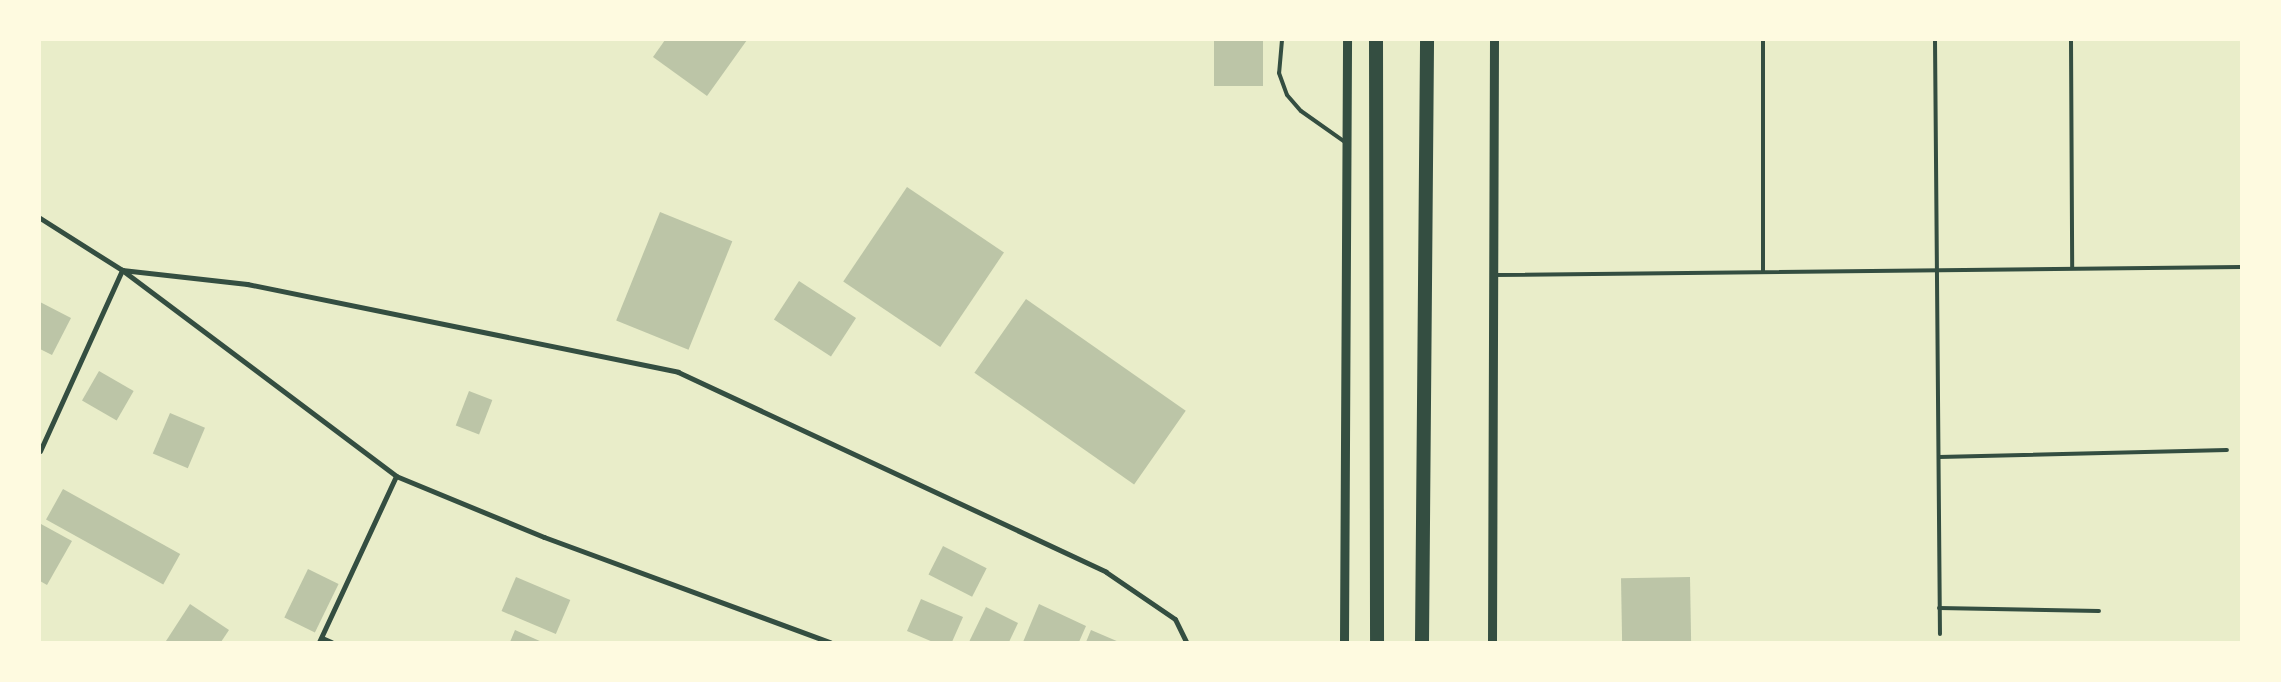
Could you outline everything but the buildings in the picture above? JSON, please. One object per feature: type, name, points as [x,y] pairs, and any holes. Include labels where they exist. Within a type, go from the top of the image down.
[{"type":"highway","points":[[1376,40],[1377,642]]},
{"type":"highway","points":[[1422,642],[1427,40]]},
{"type":"street","points":[[1344,642],[1347,40]]},
{"type":"street","points":[[1492,642],[1494,40]]},
{"type":"street","points":[[40,218],[122,270],[396,476],[544,537],[830,642]]},
{"type":"street","points":[[40,450],[122,270]]},
{"type":"street","points":[[122,270],[247,284],[678,372],[1106,572],[1175,619],[1186,642]]},
{"type":"street","points":[[331,642],[320,640],[396,476]]},
{"type":"lane","points":[[1282,40],[1279,73],[1287,95],[1300,111],[1347,143]]},
{"type":"lane","points":[[1763,40],[1763,272]]},
{"type":"lane","points":[[1935,40],[1940,634]]},
{"type":"lane","points":[[2071,40],[2072,268]]},
{"type":"lane","points":[[1493,275],[2241,267]]},
{"type":"lane","points":[[1939,457],[2227,450]]},
{"type":"lane","points":[[1940,608],[2099,611]]}]
